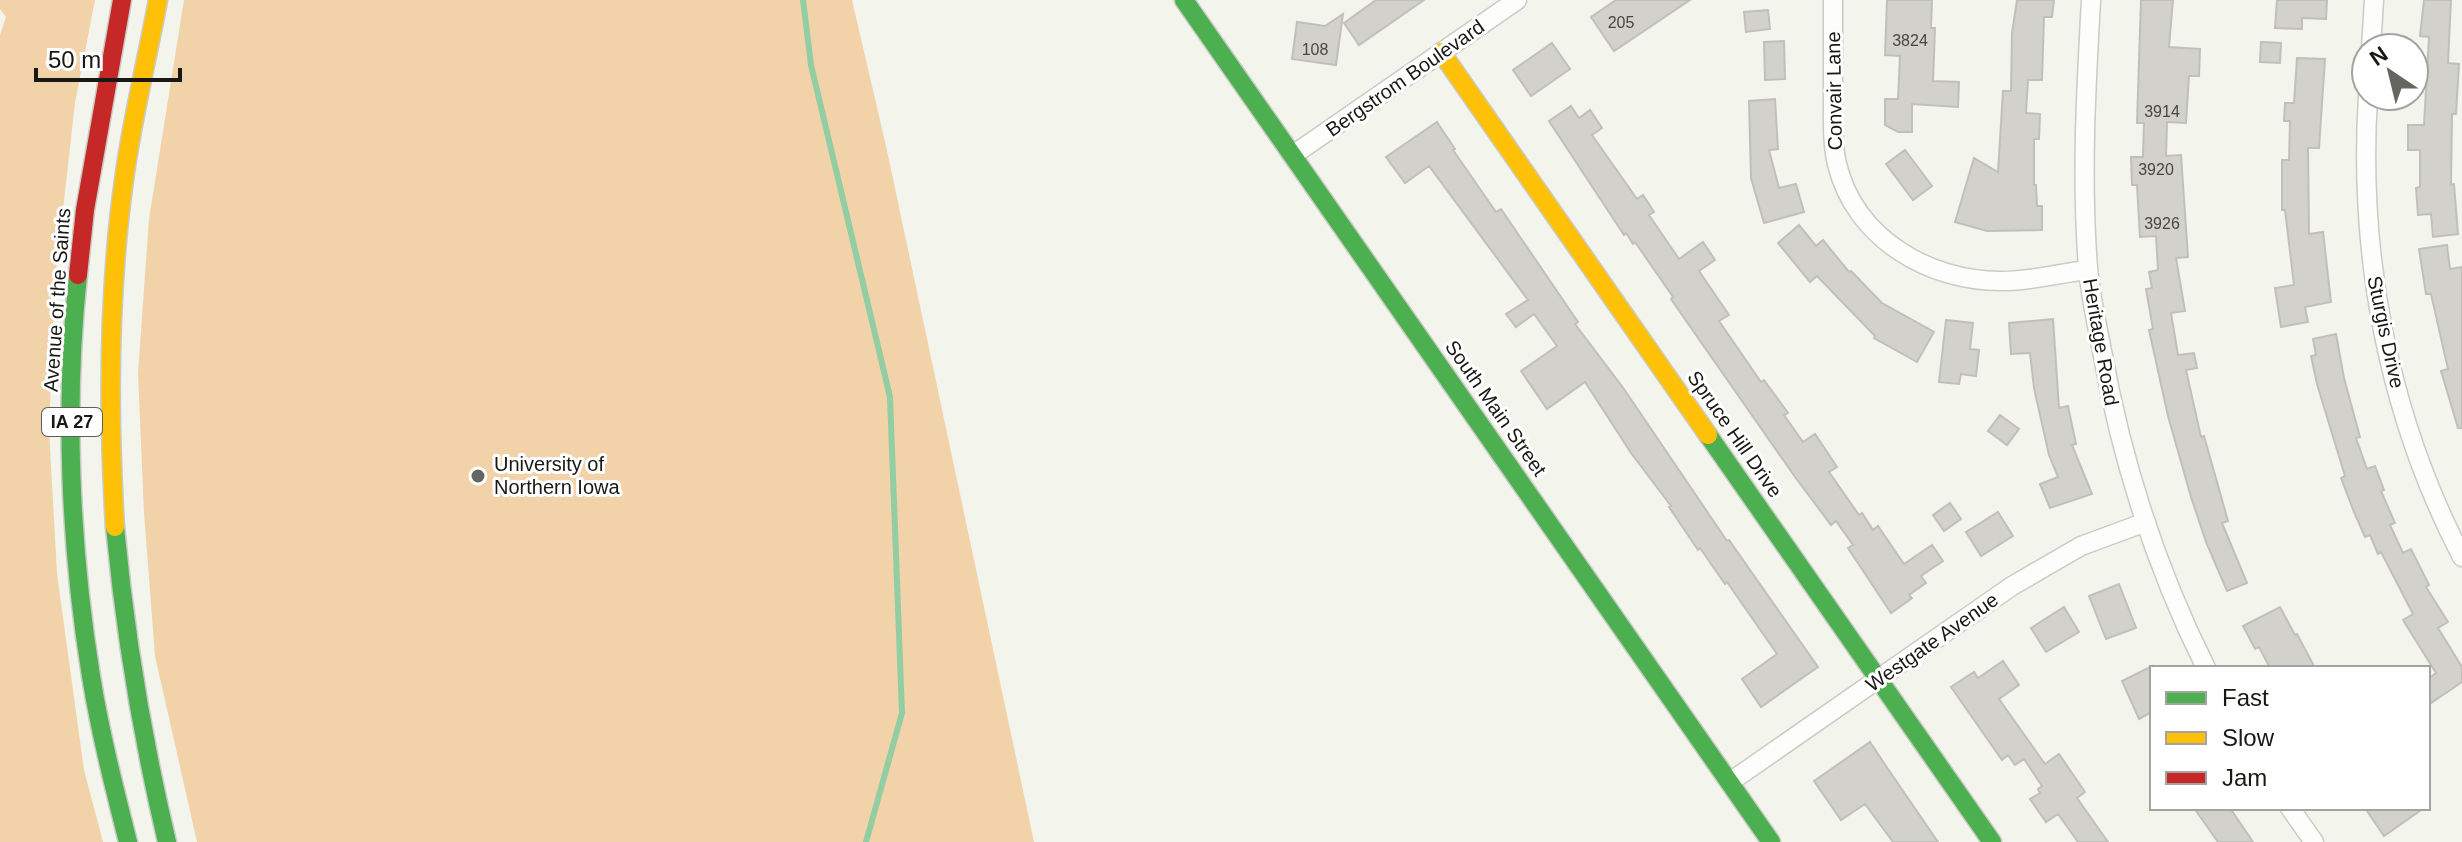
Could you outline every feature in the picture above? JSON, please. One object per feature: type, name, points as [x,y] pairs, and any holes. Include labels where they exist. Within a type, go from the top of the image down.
[{"type":"main road","name":"Avenue of the Saints","points":[[122,0],[85,210],[75,302],[71,391],[75,535],[91,674],[128,842]]},
{"type":"main road","name":"IA 27","points":[[158,0],[122,200],[113,306],[110,448],[117,557],[131,668],[142,742],[167,842]]},
{"type":"main road","name":"South Main Street","points":[[1184,0],[1771,842]]},
{"type":"main road","name":"Spruce Hill Drive","points":[[1441,52],[1992,842]]},
{"type":"street","name":"Bergstrom Boulevard","points":[[1293,155],[1517,0]]},
{"type":"street","name":"Convair Lane","points":[[1833,0],[1834,144],[1845,188],[1870,227],[1890,246],[1914,260],[1969,278],[2004,281],[2088,270]]},
{"type":"street","name":"Heritage Road","points":[[2091,0],[2085,136],[2088,270],[2119,434],[2166,582],[2205,666]]},
{"type":"street","points":[[2372,32],[2374,0]]},
{"type":"street","name":"Sturgis Drive","points":[[2367,112],[2365,178],[2374,290],[2385,344],[2436,506],[2462,557]]},
{"type":"street","name":"Westgate Avenue","points":[[1730,782],[2051,562],[2116,531],[2146,522]]},
{"type":"street","points":[[2291,810],[2314,842]]},
{"type":"shaded area","points":[[0,0],[95,0],[75,103],[55,280],[49,429],[57,574],[84,770],[103,842],[0,842],[0,35],[6,17],[0,9]]},
{"type":"shaded area","name":"University of Northern Iowa","points":[[184,0],[852,0],[1034,842],[197,842],[155,656],[144,513],[138,373],[149,219]]},
{"type":"building","points":[[1376,0],[1424,0],[1359,45],[1344,23]]},
{"type":"building","points":[[1616,0],[1690,0],[1614,51],[1591,17]]},
{"type":"building","points":[[1887,0],[1932,0],[1931,28],[1935,28],[1933,81],[1959,82],[1958,107],[1912,104],[1912,132],[1898,132],[1885,125],[1885,99],[1898,99],[1900,56],[1885,55]]},
{"type":"building","points":[[2017,0],[2054,0],[2052,17],[2044,17],[2042,80],[2028,80],[2026,113],[2040,114],[2039,139],[2034,139],[2034,185],[2037,206],[2042,206],[2042,230],[1987,231],[1955,222],[1974,158],[1998,172],[2003,91],[2011,91],[2012,33]]},
{"type":"building","points":[[2141,0],[2173,0],[2169,47],[2200,49],[2199,76],[2189,76],[2186,123],[2167,122],[2166,156],[2181,155],[2188,257],[2176,258],[2185,311],[2171,313],[2178,355],[2194,353],[2197,368],[2186,370],[2201,437],[2204,436],[2228,521],[2222,523],[2247,583],[2227,591],[2191,497],[2168,416],[2149,330],[2153,329],[2146,289],[2152,288],[2149,272],[2158,270],[2156,236],[2140,237],[2137,185],[2132,185],[2131,157],[2143,157],[2144,123],[2137,123]]},
{"type":"building","points":[[2277,0],[2327,0],[2326,19],[2302,18],[2302,29],[2275,28]]},
{"type":"building","points":[[2424,0],[2451,0],[2448,63],[2459,64],[2456,114],[2452,114],[2451,185],[2454,184],[2458,234],[2433,237],[2431,214],[2418,215],[2416,188],[2420,187],[2420,150],[2408,150],[2408,125],[2424,125],[2425,112],[2430,112],[2430,32],[2420,32]]},
{"type":"building","points":[[1768,10],[1770,29],[1746,32],[1744,12]]},
{"type":"building","points":[[1343,14],[1336,65],[1292,59],[1297,22],[1325,26]]},
{"type":"building","points":[[1784,41],[1785,79],[1765,80],[1764,42]]},
{"type":"building","points":[[2261,42],[2281,43],[2280,63],[2260,62]]},
{"type":"building","points":[[1552,43],[1570,69],[1531,96],[1513,70]]},
{"type":"building","points":[[2297,58],[2325,59],[2319,148],[2308,148],[2309,234],[2323,232],[2331,302],[2305,307],[2308,322],[2281,327],[2275,288],[2294,285],[2285,210],[2282,210],[2282,160],[2289,160],[2290,121],[2284,121],[2285,103],[2294,103]]},
{"type":"building","points":[[1775,99],[1778,149],[1769,150],[1779,188],[1796,184],[1804,212],[1764,223],[1751,178],[1749,101]]},
{"type":"building","points":[[1571,106],[1579,118],[1590,110],[1602,128],[1592,135],[1637,199],[1643,195],[1654,212],[1649,215],[1679,259],[1703,242],[1715,260],[1699,271],[1729,315],[1719,321],[1761,382],[1764,380],[1788,413],[1784,415],[1803,442],[1815,434],[1837,467],[1829,472],[1859,515],[1862,513],[1873,530],[1878,526],[1904,564],[1932,545],[1943,561],[1921,576],[1926,583],[1891,613],[1848,548],[1853,545],[1836,521],[1831,525],[1795,477],[1635,242],[1633,244],[1626,233],[1624,235],[1549,121]]},
{"type":"building","points":[[1437,122],[1496,212],[1501,209],[1578,322],[1575,324],[1624,389],[1727,541],[1818,667],[1761,707],[1742,679],[1777,654],[1727,582],[1725,584],[1700,548],[1698,550],[1585,382],[1547,409],[1521,371],[1557,346],[1534,314],[1516,327],[1506,314],[1528,300],[1429,166],[1405,183],[1386,157]]},
{"type":"building","points":[[1905,150],[1932,186],[1913,200],[1886,164]]},
{"type":"building","points":[[1799,225],[1816,246],[1823,240],[1849,272],[1882,303],[1934,332],[1917,362],[1874,338],[1817,276],[1810,282],[1778,243]]},
{"type":"building","points":[[2447,245],[2450,269],[2462,267],[2462,428],[2458,428],[2441,371],[2448,369],[2431,294],[2426,294],[2419,249]]},
{"type":"building","points":[[2053,319],[2059,408],[2068,406],[2076,444],[2072,445],[2092,494],[2050,508],[2040,484],[2058,477],[2049,455],[2034,388],[2030,353],[2011,354],[2009,323]]},
{"type":"building","points":[[1946,320],[1973,323],[1970,349],[1979,350],[1976,376],[1961,374],[1959,384],[1939,382]]},
{"type":"building","points":[[2336,334],[2360,437],[2356,438],[2367,469],[2375,466],[2384,490],[2381,491],[2395,523],[2390,525],[2403,553],[2411,549],[2429,585],[2426,587],[2448,622],[2438,628],[2462,667],[2462,682],[2430,704],[2430,678],[2436,673],[2403,620],[2413,614],[2381,552],[2378,554],[2370,535],[2365,537],[2341,478],[2345,476],[2311,356],[2316,355],[2313,339]]},
{"type":"building","points":[[2000,415],[2019,429],[2007,445],[1988,431]]},
{"type":"building","points":[[1950,503],[1961,519],[1944,531],[1933,515]]},
{"type":"building","points":[[1998,512],[2013,536],[1981,556],[1966,532]]},
{"type":"building","points":[[2119,584],[2136,628],[2106,639],[2089,596]]},
{"type":"building","points":[[2064,607],[2079,632],[2046,652],[2031,628]]},
{"type":"building","points":[[2280,607],[2314,666],[2269,666],[2259,647],[2255,649],[2243,626]]},
{"type":"building","points":[[2003,661],[2019,685],[1999,699],[2045,764],[2059,754],[2085,792],[2077,798],[2108,842],[2078,842],[2058,814],[2046,822],[2030,799],[2040,793],[2038,789],[2042,786],[2024,759],[2015,765],[2008,755],[2002,760],[1951,687],[1974,672],[1978,678]]},
{"type":"building","points":[[2150,667],[2150,713],[2139,719],[2122,681]]},
{"type":"building","points":[[1870,742],[1938,842],[1893,842],[1865,804],[1841,820],[1814,781]]},
{"type":"building","points":[[2195,810],[2231,810],[2253,842],[2218,842]]},
{"type":"building","points":[[2366,810],[2421,810],[2384,836]]},
{"type":"waterway","points":[[803,0],[811,65],[890,397],[902,713],[866,842]]},
{"type":"traffic: fast","points":[[1184,0],[1771,842]]},
{"type":"traffic: fast","points":[[78,275],[70,425],[78,577],[95,697],[128,842]]},
{"type":"traffic: fast","points":[[1708,435],[1992,842]]},
{"type":"traffic: fast","points":[[115,527],[135,685],[167,842]]},
{"type":"traffic: slow","points":[[115,527],[111,440],[115,266],[127,157],[158,0]]},
{"type":"traffic: slow","points":[[1441,52],[1708,435]]},
{"type":"traffic: jam","points":[[78,275],[85,210],[122,0]]},
{"type":"place","name":"University of Northern Iowa","points":[[478,476]]}]
